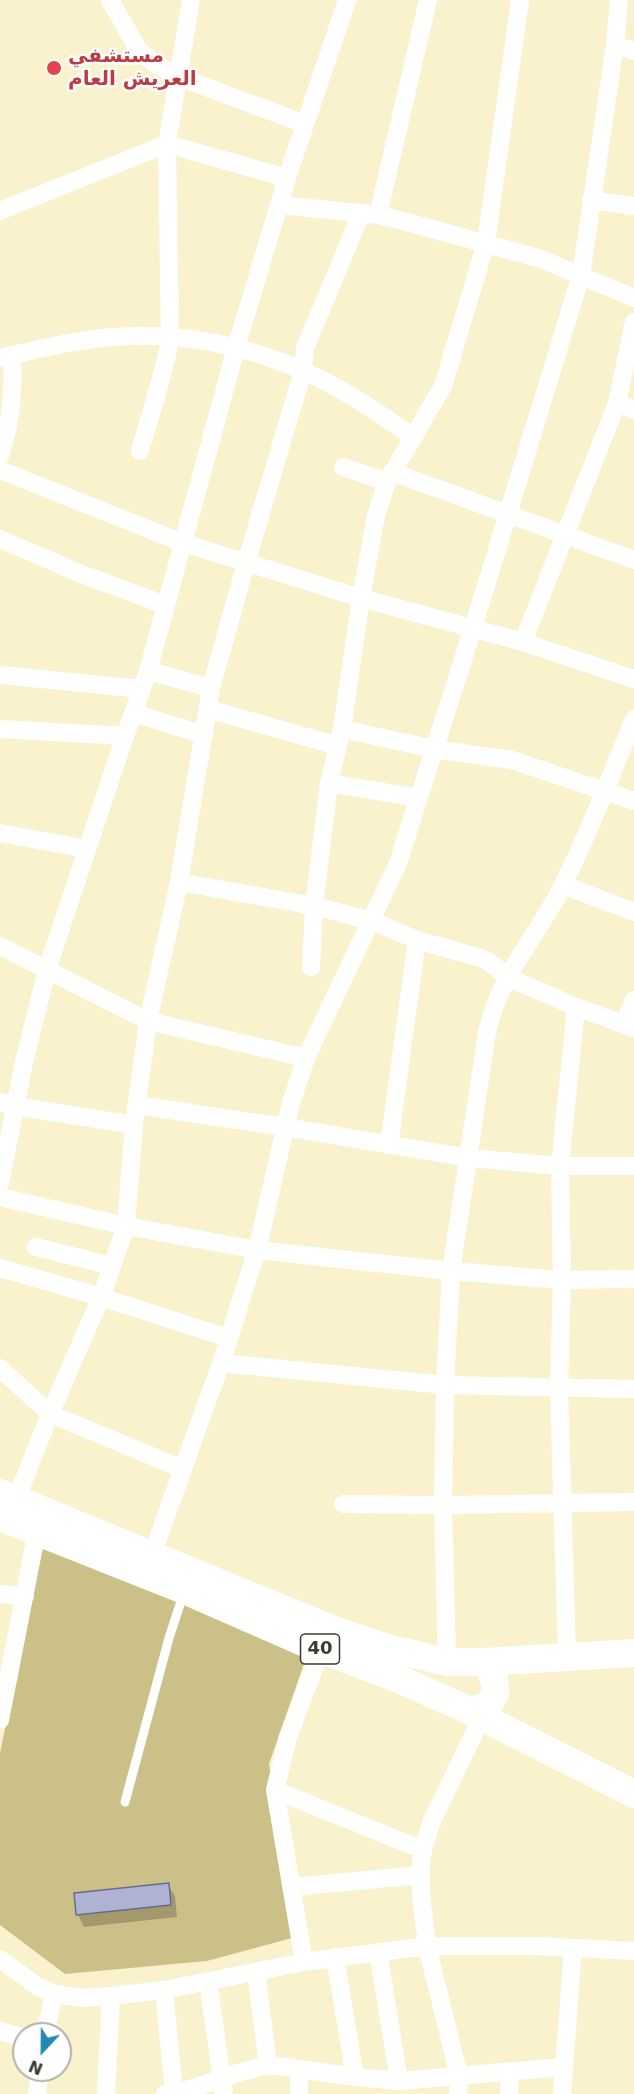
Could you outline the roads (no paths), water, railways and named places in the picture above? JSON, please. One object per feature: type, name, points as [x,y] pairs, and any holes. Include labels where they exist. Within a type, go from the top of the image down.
[{"type":"highway","name":"40","points":[[5,1503],[37,1531],[184,1590],[321,1650],[399,1679],[475,1714],[634,1794]]},
{"type":"highway","name":"40","points":[[5,1503],[152,1555],[334,1630],[384,1647],[447,1662],[485,1662],[634,1653]]},
{"type":"highway","points":[[475,1714],[490,1704],[495,1692],[493,1674],[485,1662]]},
{"type":"street","points":[[110,0],[138,49],[154,63],[179,77],[305,124]]},
{"type":"street","points":[[140,451],[163,372],[170,336],[168,144],[191,0]]},
{"type":"street","points":[[0,1183],[8,1104],[47,969],[145,680],[236,348],[281,205],[287,178],[347,0]]},
{"type":"street","points":[[5,1503],[50,1414],[101,1297],[126,1226],[136,1105],[148,1021],[179,882],[211,688],[303,371],[305,348],[313,327],[369,215],[428,0]]},
{"type":"street","points":[[311,967],[314,906],[329,783],[342,729],[376,515],[389,478],[443,386],[486,243],[520,0]]},
{"type":"street","points":[[152,1555],[221,1363],[257,1250],[285,1127],[306,1058],[398,863],[581,275],[615,45],[619,0]]},
{"type":"street","points":[[615,45],[634,51]]},
{"type":"street","points":[[0,211],[168,144],[287,178]]},
{"type":"street","points":[[591,200],[634,206]]},
{"type":"street","points":[[281,205],[369,215],[486,243],[541,259],[634,298]]},
{"type":"street","points":[[523,642],[617,403],[634,321]]},
{"type":"street","points":[[0,456],[8,430],[12,405],[6,356],[91,339],[130,336],[170,336],[236,348],[272,358],[355,398],[414,437]]},
{"type":"street","points":[[617,403],[634,410]]},
{"type":"street","points":[[343,467],[508,513],[634,560]]},
{"type":"street","points":[[0,471],[183,543],[361,598],[523,642],[634,679]]},
{"type":"street","points":[[0,539],[79,573],[165,605]]},
{"type":"street","points":[[0,675],[145,680],[211,688]]},
{"type":"street","points":[[208,709],[338,747]]},
{"type":"street","points":[[134,713],[204,735]]},
{"type":"street","points":[[447,1662],[443,1505],[445,1385],[451,1271],[489,1022],[507,976],[563,885],[634,719]]},
{"type":"street","points":[[0,729],[125,736]]},
{"type":"street","points":[[342,729],[434,748],[512,760],[634,801]]},
{"type":"street","points":[[329,783],[419,798]]},
{"type":"street","points":[[0,833],[87,849]]},
{"type":"street","points":[[179,882],[314,906],[372,921],[417,940],[484,959],[507,976],[576,1007],[629,1026],[634,1000]]},
{"type":"street","points":[[563,885],[634,912]]},
{"type":"street","points":[[389,1145],[417,940]]},
{"type":"street","points":[[0,946],[148,1021],[306,1058]]},
{"type":"street","points":[[567,1656],[559,1388],[562,1280],[560,1166],[576,1007]]},
{"type":"street","points":[[8,1104],[134,1125]]},
{"type":"street","points":[[136,1105],[469,1158],[560,1166],[634,1166]]},
{"type":"street","points":[[0,1197],[126,1226],[257,1250],[451,1271],[562,1280],[634,1279]]},
{"type":"street","points":[[36,1247],[112,1266]]},
{"type":"street","points":[[0,1268],[101,1297],[228,1338]]},
{"type":"street","points":[[221,1363],[445,1385],[634,1389]]},
{"type":"street","points":[[0,1368],[50,1414],[183,1469]]},
{"type":"street","points":[[343,1504],[634,1502]]},
{"type":"street","points":[[0,1720],[3,1693],[37,1531]]},
{"type":"street","points":[[0,1594],[25,1596]]},
{"type":"street","points":[[304,1962],[275,1790],[288,1737],[321,1650]]},
{"type":"street","points":[[459,2085],[427,1946],[421,1875],[423,1850],[431,1823],[475,1714]]},
{"type":"street","points":[[275,1790],[423,1850]]},
{"type":"street","points":[[291,1887],[421,1875]]},
{"type":"street","points":[[0,1959],[37,1986],[54,1994],[75,1997],[111,1996],[164,1990],[304,1962],[427,1946],[537,1946],[634,1951]]},
{"type":"street","points":[[562,2094],[573,1948]]},
{"type":"street","points":[[378,1952],[387,2085]]},
{"type":"street","points":[[335,1957],[355,2077]]},
{"type":"street","points":[[256,1972],[268,2065]]},
{"type":"street","points":[[208,1982],[223,2085]]},
{"type":"street","points":[[164,1990],[171,2094],[223,2085],[268,2065],[355,2077],[387,2085],[459,2085],[510,2071],[563,2067]]},
{"type":"street","points":[[48,2022],[54,1994]]},
{"type":"street","points":[[106,2094],[111,1996]]},
{"type":"street","points":[[299,2069],[299,2094]]},
{"type":"street","points":[[509,2094],[510,2071]]},
{"type":"lane","points":[[125,1802],[184,1590]]},
{"type":"place","name":"مستشفي العريش العام","points":[[54,68]]}]
